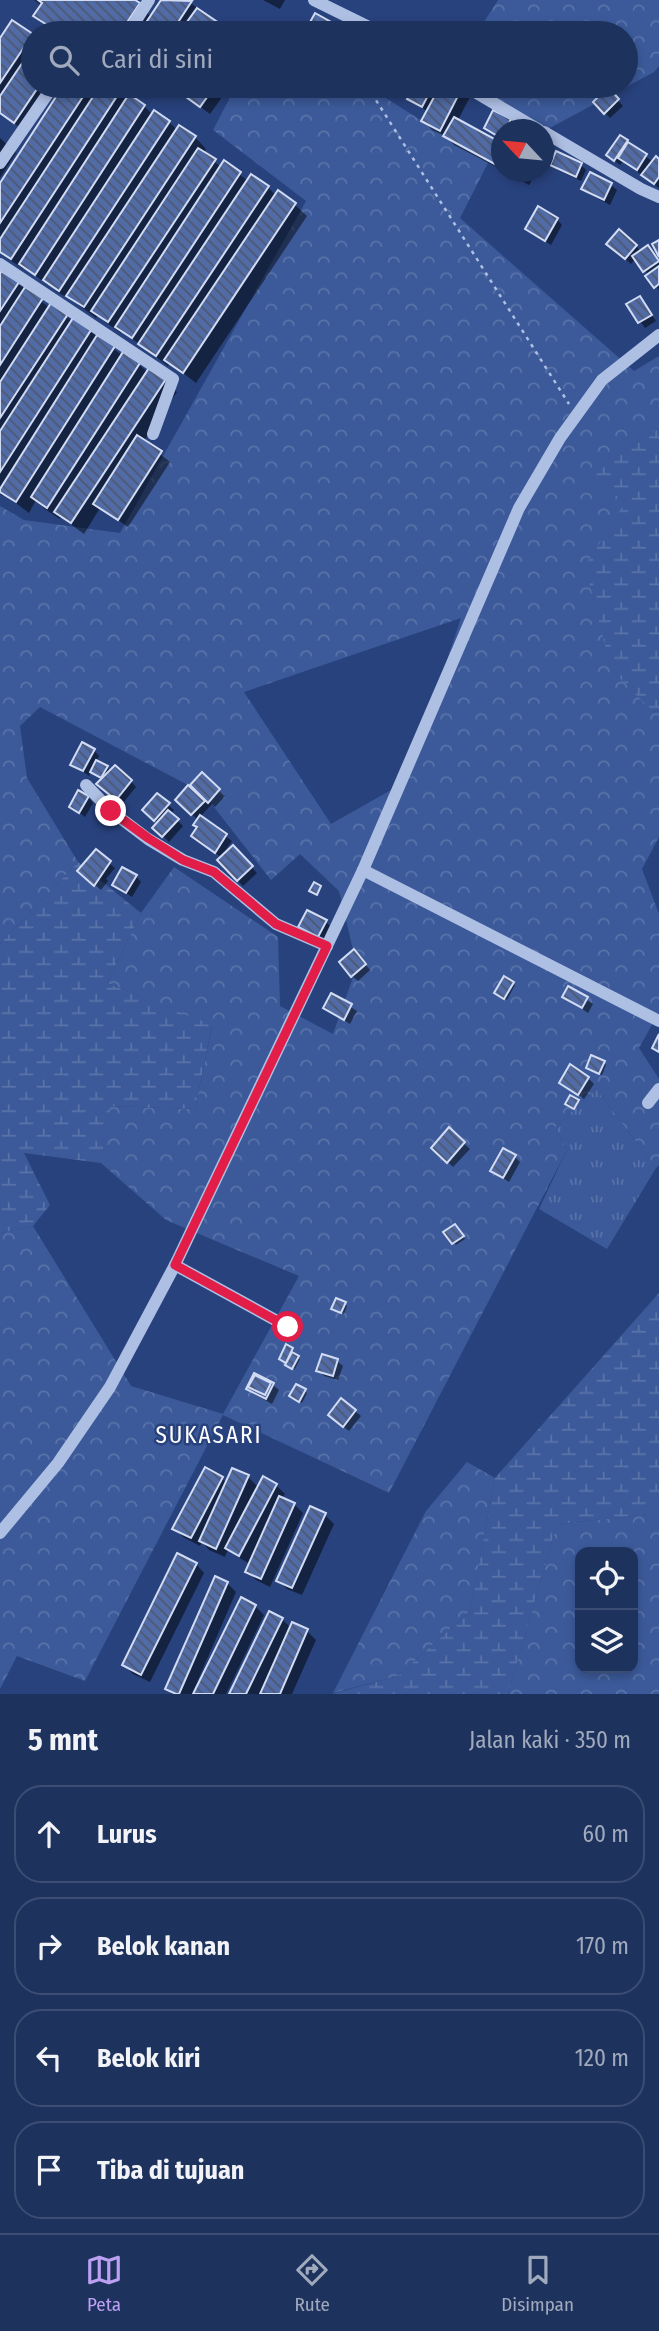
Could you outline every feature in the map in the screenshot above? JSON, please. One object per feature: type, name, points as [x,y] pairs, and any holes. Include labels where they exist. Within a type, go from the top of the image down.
[{"type":"street","points":[[136,21],[149,0]]},
{"type":"street","points":[[314,0],[357,21]]},
{"type":"street","points":[[0,163],[45,98]]},
{"type":"street","points":[[485,98],[520,119]]},
{"type":"street","points":[[554,138],[641,190],[659,197]]},
{"type":"street","points":[[0,264],[173,379],[153,434]]},
{"type":"street","points":[[0,1533],[58,1463],[110,1387],[175,1265],[363,870],[519,508],[560,438],[602,380],[659,335]]},
{"type":"street","points":[[86,785],[111,811],[183,860],[214,872],[276,924],[327,946]]},
{"type":"street","points":[[363,870],[659,1021]]},
{"type":"street","points":[[648,1103],[659,1090]]},
{"type":"street","points":[[175,1265],[288,1327]]},
{"type":"path","points":[[375,98],[576,415]]},
{"type":"green space","points":[[498,0],[659,0],[659,66],[638,81],[638,21],[485,21]]},
{"type":"green space","points":[[230,98],[386,98],[488,163],[460,218],[634,371],[659,356],[659,427],[586,478],[626,501],[652,711],[659,712],[659,837],[642,869],[659,914],[659,1012],[639,1048],[659,1079],[659,1165],[656,1168],[596,1089],[555,1127],[567,1150],[389,1493],[223,1415],[85,1681],[17,1656],[0,1689],[0,1233],[33,1226],[131,1386],[223,1414],[299,1276],[166,1220],[101,1163],[109,1106],[195,1109],[212,1026],[107,983],[141,913],[174,867],[278,937],[280,1006],[333,1034],[357,966],[339,891],[300,854],[271,880],[203,793],[40,707],[20,726],[27,778],[78,862],[0,944],[0,506],[24,520],[120,533],[306,201],[213,130]],"holes":[[[461,618],[407,781],[331,824],[244,692]]]},
{"type":"green space","points":[[489,98],[606,98],[554,126],[554,119],[529,119]]},
{"type":"green space","points":[[659,427],[659,712],[652,711],[611,669],[585,566],[626,501],[585,478]]},
{"type":"green space","points":[[78,862],[141,913],[107,983],[212,1025],[195,1109],[110,1106],[101,1163],[24,1153],[50,1205],[33,1226],[0,1233],[0,944]]},
{"type":"green space","points":[[596,1089],[656,1168],[607,1249],[539,1209],[567,1150],[555,1127]]},
{"type":"green space","points":[[659,1293],[659,1504],[651,1514],[557,1524],[508,1694],[332,1694],[398,1676],[470,1611],[495,1478]]},
{"type":"green space","points":[[467,1462],[495,1478],[470,1611],[398,1676],[333,1693],[426,1511]]},
{"type":"green space","points":[[659,1504],[659,1694],[508,1694],[557,1524],[650,1514]]},
{"type":"building","points":[[38,0],[135,0],[140,3],[128,21],[41,21],[33,16],[42,3]]},
{"type":"building","points":[[161,0],[192,1],[179,21],[147,21]]},
{"type":"building","points":[[197,8],[216,21],[188,21]]},
{"type":"building","points":[[315,13],[329,21],[311,21]]},
{"type":"building","points":[[12,20],[21,26],[21,52],[0,83],[0,38]]},
{"type":"building","points":[[21,65],[21,98],[31,98],[14,123],[0,113],[0,96]]},
{"type":"building","points":[[55,98],[82,98],[0,223],[0,183]]},
{"type":"building","points":[[92,98],[116,98],[11,259],[0,252],[0,239]]},
{"type":"building","points":[[126,98],[135,98],[145,105],[35,275],[19,264]]},
{"type":"building","points":[[187,98],[206,98],[200,107]]},
{"type":"building","points":[[408,98],[427,98],[422,107]]},
{"type":"building","points":[[433,98],[457,98],[440,131],[421,121]]},
{"type":"building","points":[[597,98],[619,99],[604,114],[593,102]]},
{"type":"building","points":[[154,110],[170,121],[59,291],[43,280]]},
{"type":"building","points":[[493,110],[511,119],[491,119],[491,132],[484,128]]},
{"type":"building","points":[[454,117],[491,137],[491,162],[443,136]]},
{"type":"building","points":[[179,125],[196,136],[84,307],[66,296]]},
{"type":"building","points":[[620,135],[628,140],[614,161],[606,155]]},
{"type":"building","points":[[628,142],[647,154],[637,170],[618,158]]},
{"type":"building","points":[[198,148],[216,159],[108,322],[91,311]]},
{"type":"building","points":[[556,151],[582,163],[576,177],[554,167]]},
{"type":"building","points":[[656,156],[659,159],[659,177],[654,184],[641,175]]},
{"type":"building","points":[[224,160],[241,172],[132,338],[115,327]]},
{"type":"building","points":[[590,172],[612,183],[604,200],[581,189]]},
{"type":"building","points":[[251,174],[269,186],[156,356],[138,344]]},
{"type":"building","points":[[278,190],[296,203],[183,373],[164,360]]},
{"type":"building","points":[[538,206],[558,218],[545,241],[525,229]]},
{"type":"building","points":[[619,229],[637,245],[625,259],[606,244]]},
{"type":"building","points":[[659,240],[659,257],[652,244]]},
{"type":"building","points":[[648,245],[659,261],[643,272],[632,256]]},
{"type":"building","points":[[659,266],[659,284],[654,288],[645,276]]},
{"type":"building","points":[[1,271],[19,282],[0,311],[0,274]]},
{"type":"building","points":[[25,287],[43,298],[0,365],[0,326]]},
{"type":"building","points":[[640,296],[652,315],[638,323],[626,304]]},
{"type":"building","points":[[51,303],[68,314],[0,418],[0,382]]},
{"type":"building","points":[[73,318],[91,330],[0,472],[0,431]]},
{"type":"building","points":[[97,335],[115,346],[16,502],[0,492],[0,489]]},
{"type":"building","points":[[123,352],[140,363],[47,508],[31,497]]},
{"type":"building","points":[[149,368],[166,379],[71,523],[54,512]]},
{"type":"building","points":[[137,435],[162,451],[118,520],[93,504]]},
{"type":"building","points":[[82,742],[95,749],[83,771],[70,765]]},
{"type":"building","points":[[96,760],[108,766],[101,778],[90,772]]},
{"type":"building","points":[[115,765],[132,780],[116,800],[96,784]]},
{"type":"building","points":[[202,772],[220,789],[208,803],[190,785]]},
{"type":"building","points":[[188,785],[205,801],[191,815],[175,800]]},
{"type":"building","points":[[78,790],[89,796],[79,813],[69,807]]},
{"type":"building","points":[[157,793],[170,803],[154,821],[142,810]]},
{"type":"building","points":[[168,810],[179,819],[162,837],[152,828]]},
{"type":"building","points":[[200,815],[227,834],[215,853],[191,836],[197,827],[193,825]]},
{"type":"building","points":[[233,845],[253,866],[237,881],[217,860]]},
{"type":"building","points":[[96,849],[111,861],[94,886],[77,871]]},
{"type":"building","points":[[122,867],[137,875],[126,893],[112,885]]},
{"type":"building","points":[[314,882],[321,886],[317,895],[309,891]]},
{"type":"building","points":[[307,910],[327,920],[318,937],[298,927]]},
{"type":"building","points":[[354,949],[366,964],[351,977],[339,962]]},
{"type":"building","points":[[504,976],[514,982],[504,999],[494,993]]},
{"type":"building","points":[[568,986],[588,997],[582,1008],[562,997]]},
{"type":"building","points":[[331,993],[352,1004],[344,1020],[323,1008]]},
{"type":"building","points":[[659,1034],[659,1052],[652,1048]]},
{"type":"building","points":[[591,1055],[605,1061],[599,1074],[586,1068]]},
{"type":"building","points":[[570,1064],[589,1077],[578,1095],[559,1083]]},
{"type":"building","points":[[570,1095],[579,1100],[574,1109],[565,1104]]},
{"type":"building","points":[[449,1127],[465,1142],[447,1163],[431,1148]]},
{"type":"building","points":[[503,1148],[516,1155],[503,1178],[490,1171]]},
{"type":"building","points":[[455,1224],[464,1236],[452,1244],[443,1232]]},
{"type":"building","points":[[336,1298],[346,1302],[341,1313],[331,1309]]},
{"type":"building","points":[[286,1344],[293,1348],[286,1363],[279,1359]]},
{"type":"building","points":[[292,1352],[299,1356],[292,1369],[285,1365]]},
{"type":"building","points":[[322,1354],[338,1359],[333,1376],[316,1371]]},
{"type":"building","points":[[254,1373],[274,1383],[266,1399],[246,1389]]},
{"type":"building","points":[[255,1375],[271,1383],[265,1395],[248,1387]]},
{"type":"building","points":[[296,1384],[306,1389],[299,1402],[289,1396]]},
{"type":"building","points":[[341,1398],[356,1410],[343,1427],[328,1415]]},
{"type":"building","points":[[205,1467],[223,1477],[191,1538],[172,1529]]},
{"type":"building","points":[[232,1468],[249,1475],[216,1549],[199,1541]]},
{"type":"building","points":[[263,1476],[277,1484],[239,1556],[225,1548]]},
{"type":"building","points":[[279,1496],[295,1503],[261,1579],[245,1572]]},
{"type":"building","points":[[310,1506],[326,1513],[292,1588],[276,1581]]},
{"type":"building","points":[[177,1553],[197,1563],[141,1675],[122,1665]]},
{"type":"building","points":[[215,1576],[228,1582],[179,1694],[176,1694],[165,1689]]},
{"type":"building","points":[[241,1597],[256,1605],[213,1694],[193,1694]]},
{"type":"building","points":[[269,1611],[283,1618],[246,1694],[229,1694]]},
{"type":"building","points":[[292,1622],[308,1629],[280,1694],[260,1694]]},
{"type":"district","name":"SUKASARI","points":[[209,1435]]},
{"type":"route","points":[[111,811],[183,860],[214,872],[276,924],[327,946],[175,1265],[288,1327]]}]
